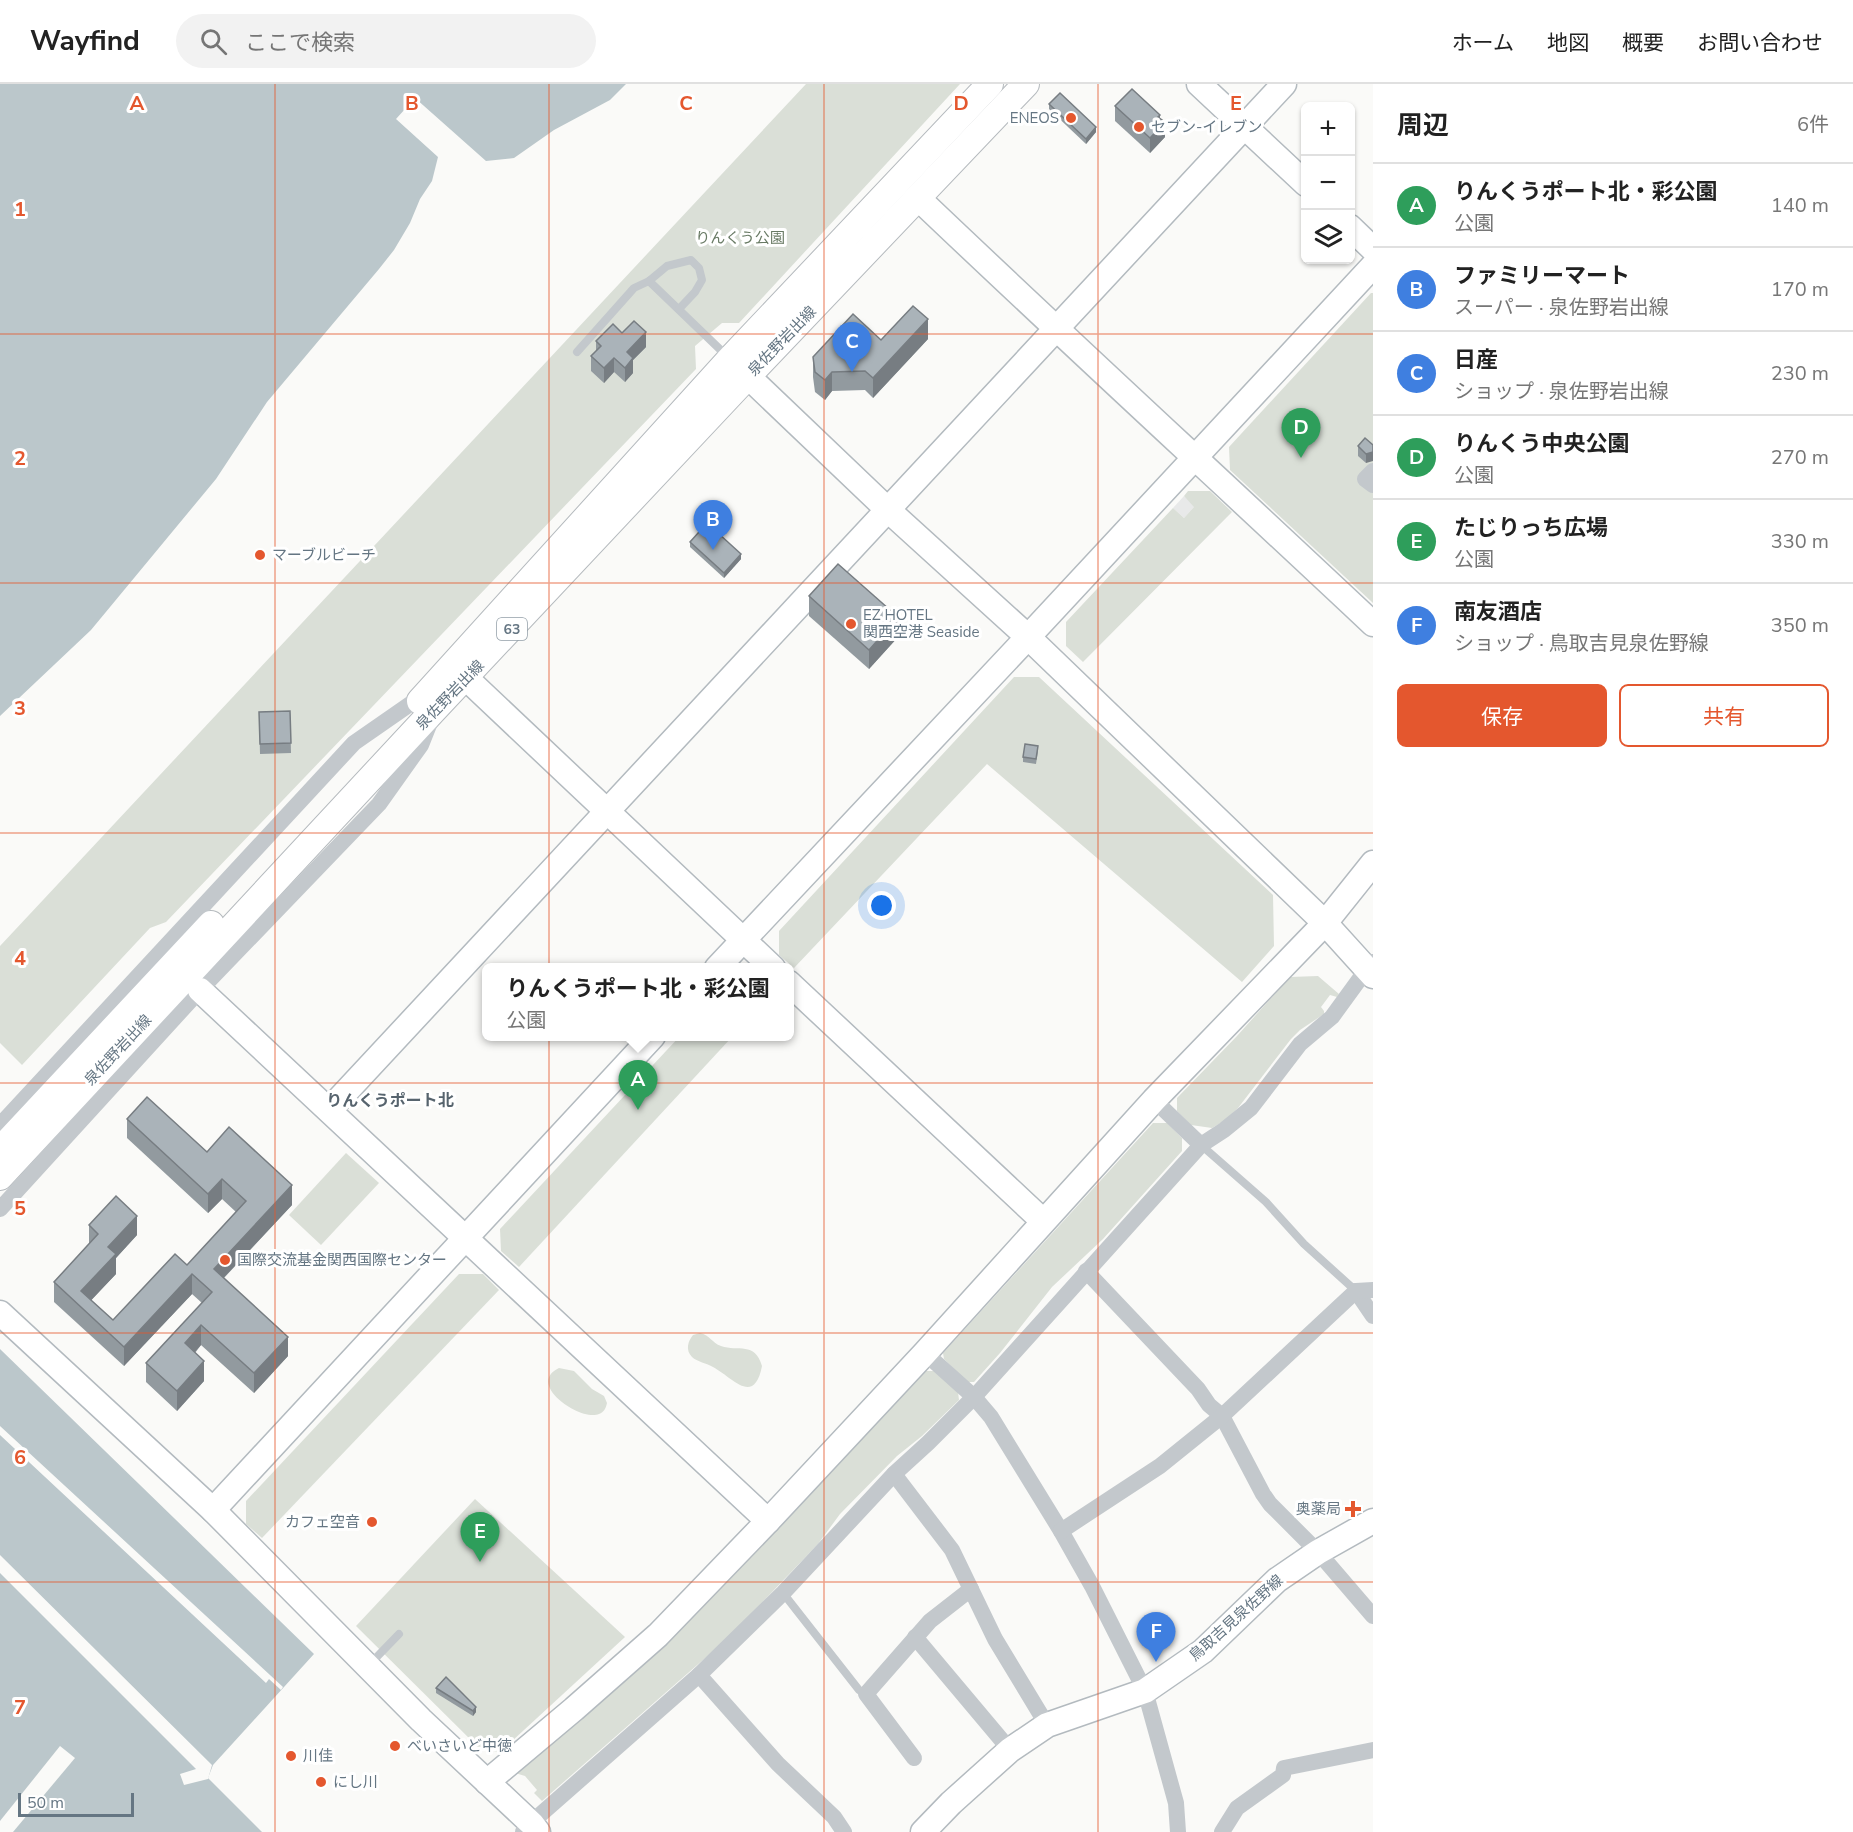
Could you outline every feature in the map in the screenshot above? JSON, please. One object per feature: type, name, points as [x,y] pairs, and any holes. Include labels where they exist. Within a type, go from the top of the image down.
[{"type":"main road","name":"泉佐野岩出線","points":[[0,1150],[433,700],[466,678],[990,84]]},
{"type":"main road","name":"泉佐野岩出線","points":[[0,1178],[433,700],[739,368],[919,199],[1026,84]]},
{"type":"street","points":[[1199,84],[1301,180]]},
{"type":"street","points":[[329,1110],[1284,84]]},
{"type":"street","points":[[919,199],[1373,624]]},
{"type":"street","points":[[1355,232],[1373,249]]},
{"type":"street","points":[[721,963],[1373,266]]},
{"type":"street","points":[[0,1313],[213,1510],[422,1720],[488,1782],[531,1829],[541,1814],[699,1675],[783,1593],[894,1474],[974,1397],[1201,1145],[1251,1108],[1300,1044],[1332,1017],[1371,969],[1028,637],[887,509],[739,368]]},
{"type":"street","points":[[1373,471],[1365,479],[1373,485]]},
{"type":"street","points":[[466,678],[768,963]]},
{"type":"street","points":[[0,1209],[200,990],[379,804],[422,745],[433,700]]},
{"type":"street","points":[[0,1125],[354,743],[433,700]]},
{"type":"street","points":[[488,1782],[658,1635],[768,1521],[925,1353],[1155,1100],[1325,923],[1373,863]]},
{"type":"street","points":[[794,988],[1043,1221]]},
{"type":"street","points":[[200,990],[768,1521]]},
{"type":"street","points":[[213,1510],[647,1041]]},
{"type":"street","points":[[1155,1100],[1201,1145]]},
{"type":"street","points":[[1086,1271],[1198,1389],[1209,1405],[1222,1416],[1270,1504],[1318,1552],[1373,1616]]},
{"type":"street","points":[[1061,1532],[1160,1466],[1222,1416],[1356,1291],[1373,1290]]},
{"type":"street","points":[[1356,1291],[1373,1316]]},
{"type":"street","points":[[925,1353],[974,1397],[991,1417],[1092,1586],[1145,1691],[1176,1803],[1178,1832]]},
{"type":"street","points":[[894,1474],[952,1550],[995,1639],[1047,1725]]},
{"type":"street","name":"鳥取吉見泉佐野線","points":[[922,1832],[1010,1750],[1047,1725],[1145,1691],[1203,1651],[1277,1580],[1318,1552],[1373,1521]]},
{"type":"street","points":[[914,1758],[866,1694],[930,1621],[971,1589]]},
{"type":"street","points":[[915,1637],[1010,1750]]},
{"type":"street","points":[[699,1675],[778,1764],[834,1817],[844,1832]]},
{"type":"street","points":[[1222,1832],[1237,1808],[1283,1775],[1284,1768],[1373,1750]]},
{"type":"lane","points":[[577,352],[634,288],[649,282],[667,266],[691,260],[699,268],[702,280],[695,292],[679,309]]},
{"type":"lane","points":[[649,282],[739,368]]},
{"type":"lane","points":[[1201,1145],[1266,1202],[1304,1244],[1356,1291]]},
{"type":"lane","points":[[783,1593],[859,1690],[866,1694]]},
{"type":"lane","points":[[368,1666],[399,1634]]},
{"type":"shaded area","points":[[0,84],[626,84],[610,100],[554,130],[514,158],[486,161],[415,98],[396,119],[438,157],[432,181],[420,199],[410,223],[394,250],[267,402],[216,479],[91,630],[0,716]]},
{"type":"shaded area","points":[[1184,496],[1195,506],[1184,518],[1173,508]]},
{"type":"shaded area","points":[[0,1349],[314,1654],[213,1765],[208,1778],[262,1832],[0,1832]]},
{"type":"green space","name":"りんくう公園","points":[[806,84],[960,84],[739,323],[722,323],[695,346],[696,369],[166,922],[150,928],[22,1065],[0,1043],[0,946]]},
{"type":"green space","points":[[1373,293],[1373,603],[1230,470],[1229,447]]},
{"type":"green space","points":[[1188,491],[1210,491],[1232,512],[1083,662],[1066,646],[1066,622],[1173,508],[1184,518],[1194,507],[1184,496]]},
{"type":"green space","points":[[1014,677],[1039,677],[1273,895],[1274,946],[1242,982],[987,764],[794,968],[794,963],[788,963],[779,955],[779,931]]},
{"type":"green space","points":[[1318,976],[1339,994],[1337,997],[1330,995],[1321,1007],[1324,1014],[1291,1039],[1238,1108],[1224,1121],[1212,1128],[1191,1125],[1177,1111],[1177,1098],[1290,977]]},
{"type":"green space","points":[[675,1041],[728,1041],[519,1267],[501,1251],[500,1229]]},
{"type":"green space","points":[[1153,1123],[1167,1123],[1182,1138],[1182,1151],[1103,1239],[1052,1287],[974,1382],[967,1382],[944,1359],[943,1353]]},
{"type":"green space","points":[[346,1153],[379,1183],[321,1245],[289,1215]]},
{"type":"green space","points":[[459,1274],[483,1274],[499,1290],[262,1538],[246,1524],[246,1501]]},
{"type":"green space","points":[[700,1333],[721,1346],[750,1350],[755,1353],[762,1366],[754,1385],[742,1386],[713,1367],[692,1357],[688,1351],[689,1343],[693,1335]]},
{"type":"green space","points":[[559,1368],[574,1371],[592,1389],[604,1396],[607,1403],[603,1411],[591,1415],[569,1407],[559,1400],[548,1383],[550,1375]]},
{"type":"green space","points":[[926,1371],[934,1371],[958,1392],[959,1400],[922,1436],[897,1456],[840,1514],[818,1544],[728,1638],[542,1801],[534,1793],[537,1790],[525,1776],[515,1773],[675,1632]]},
{"type":"green space","points":[[475,1499],[625,1637],[500,1752],[480,1749],[356,1626]]},
{"type":"pier","points":[[0,1426],[283,1687],[281,1690],[269,1679],[266,1683],[0,1435]]},
{"type":"pier","points":[[0,1555],[212,1765],[208,1779],[184,1785],[180,1774],[196,1769],[0,1573]]},
{"type":"pier","points":[[60,1746],[75,1758],[13,1832],[0,1832],[0,1821]]},
{"type":"building","points":[[1132,89],[1165,122],[1150,138],[1115,106]]},
{"type":"building","points":[[1060,93],[1096,127],[1086,139],[1049,104]]},
{"type":"building","points":[[913,306],[928,319],[873,378],[865,371],[832,372],[825,380],[815,372],[813,357],[853,314],[881,340]]},
{"type":"building","points":[[634,321],[646,332],[627,352],[633,358],[625,368],[614,358],[604,368],[591,356],[601,346],[596,341],[613,324],[622,333]]},
{"type":"building","points":[[1365,438],[1373,445],[1373,452],[1366,454],[1358,446]]},
{"type":"building","points":[[707,523],[741,554],[724,573],[690,542]]},
{"type":"building","points":[[838,564],[898,617],[869,650],[809,596]]},
{"type":"building","points":[[290,711],[291,743],[260,744],[259,712]]},
{"type":"building","points":[[1025,744],[1038,746],[1036,759],[1023,757]]},
{"type":"building","points":[[147,1097],[207,1152],[229,1127],[292,1185],[214,1269],[288,1337],[254,1373],[201,1325],[185,1343],[204,1361],[177,1391],[146,1363],[212,1292],[192,1274],[124,1347],[54,1282],[98,1234],[89,1225],[116,1196],[137,1216],[108,1247],[116,1254],[81,1291],[113,1320],[175,1254],[187,1265],[246,1201],[222,1179],[208,1194],[127,1119]]},
{"type":"building","points":[[446,1677],[476,1707],[473,1711],[436,1688]]},
{"type":"place","name":"ENEOS","points":[[1071,118]]},
{"type":"place","name":"セブン-イレブン","points":[[1139,127]]},
{"type":"place","name":"日産","points":[[852,372]]},
{"type":"place","name":"りんくう中央公園","points":[[1301,458]]},
{"type":"place","name":"ファミリーマート","points":[[713,550]]},
{"type":"place","name":"マーブルビーチ","points":[[260,555]]},
{"type":"place","name":"EZ HOTEL 関西空港 Seaside","points":[[851,624]]},
{"type":"place","name":"りんくうポート北・彩公園","points":[[638,1110]]},
{"type":"place","name":"国際交流基金関西国際センター","points":[[225,1260]]},
{"type":"place","name":"奥薬局","points":[[1353,1509]]},
{"type":"place","name":"カフェ空音","points":[[372,1522]]},
{"type":"place","name":"たじりっち広場","points":[[480,1562]]},
{"type":"place","name":"南友酒店","points":[[1156,1662]]},
{"type":"place","name":"べいさいど中徳","points":[[395,1746]]},
{"type":"place","name":"川佳","points":[[291,1756]]},
{"type":"place","name":"にし川","points":[[321,1782]]},
{"type":"district","name":"りんくうポート北","points":[[390,1101]]}]
